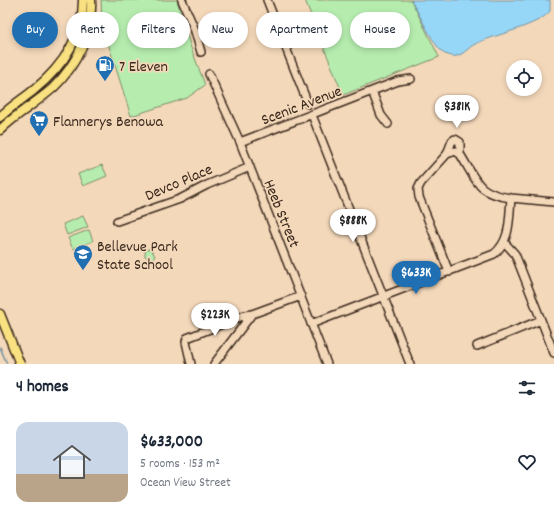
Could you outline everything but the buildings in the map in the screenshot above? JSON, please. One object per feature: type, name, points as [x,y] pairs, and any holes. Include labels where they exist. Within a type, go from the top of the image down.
[{"type":"main road","points":[[0,117],[34,90],[66,57],[80,22],[83,0]]},
{"type":"main road","points":[[0,130],[53,88],[66,73],[75,60],[85,39],[89,24],[91,0]]},
{"type":"main road","points":[[0,314],[20,364]]},
{"type":"street","points":[[182,0],[199,41],[201,52]]},
{"type":"street","points":[[267,0],[308,104]]},
{"type":"street","name":"Heeb Street","points":[[210,74],[240,142],[327,364]]},
{"type":"street","name":"Scenic Avenue","points":[[240,142],[398,81],[411,79]]},
{"type":"street","points":[[372,91],[381,115],[388,124]]},
{"type":"street","points":[[312,115],[410,364]]},
{"type":"street","points":[[449,272],[419,197],[418,189],[421,183],[447,154],[452,141],[455,139],[460,142],[460,154],[481,188],[496,196],[554,202]]},
{"type":"street","points":[[447,154],[454,151],[460,154]]},
{"type":"street","name":"Devco Place","points":[[117,221],[180,199],[207,185],[250,167]]},
{"type":"street","points":[[311,324],[494,254],[505,243],[509,228],[511,198]]},
{"type":"street","points":[[505,243],[515,254],[554,353]]},
{"type":"street","points":[[191,364],[186,342],[187,338],[245,315],[252,314],[301,296]]},
{"type":"street","points":[[214,364],[252,314]]},
{"type":"street","points":[[477,346],[541,320]]},
{"type":"green space","points":[[101,0],[177,0],[180,12],[127,12],[127,48],[190,48],[190,45],[205,85],[187,98],[131,116],[110,48],[119,48],[119,12],[102,12]]},
{"type":"green space","points":[[305,0],[411,0],[439,57],[343,95],[324,48],[342,48],[342,12],[310,12]]},
{"type":"green space","points":[[102,165],[107,176],[83,186],[78,174]]},
{"type":"green space","points":[[83,216],[88,227],[67,235],[63,224]]},
{"type":"green space","points":[[89,230],[93,241],[73,249],[68,238]]},
{"type":"green space","points":[[151,249],[155,256],[151,261],[145,256],[145,251]]},
{"type":"water","points":[[411,0],[550,0],[550,11],[526,26],[473,45],[460,55],[454,56],[445,54],[436,45]]},
{"type":"waterway","points":[[0,347],[7,364]]},
{"type":"place","name":"7 Eleven","points":[[105,82]]},
{"type":"place","name":"Flannerys Benowa","points":[[39,137]]},
{"type":"place","name":"Bellevue Park State School","points":[[83,271]]}]
